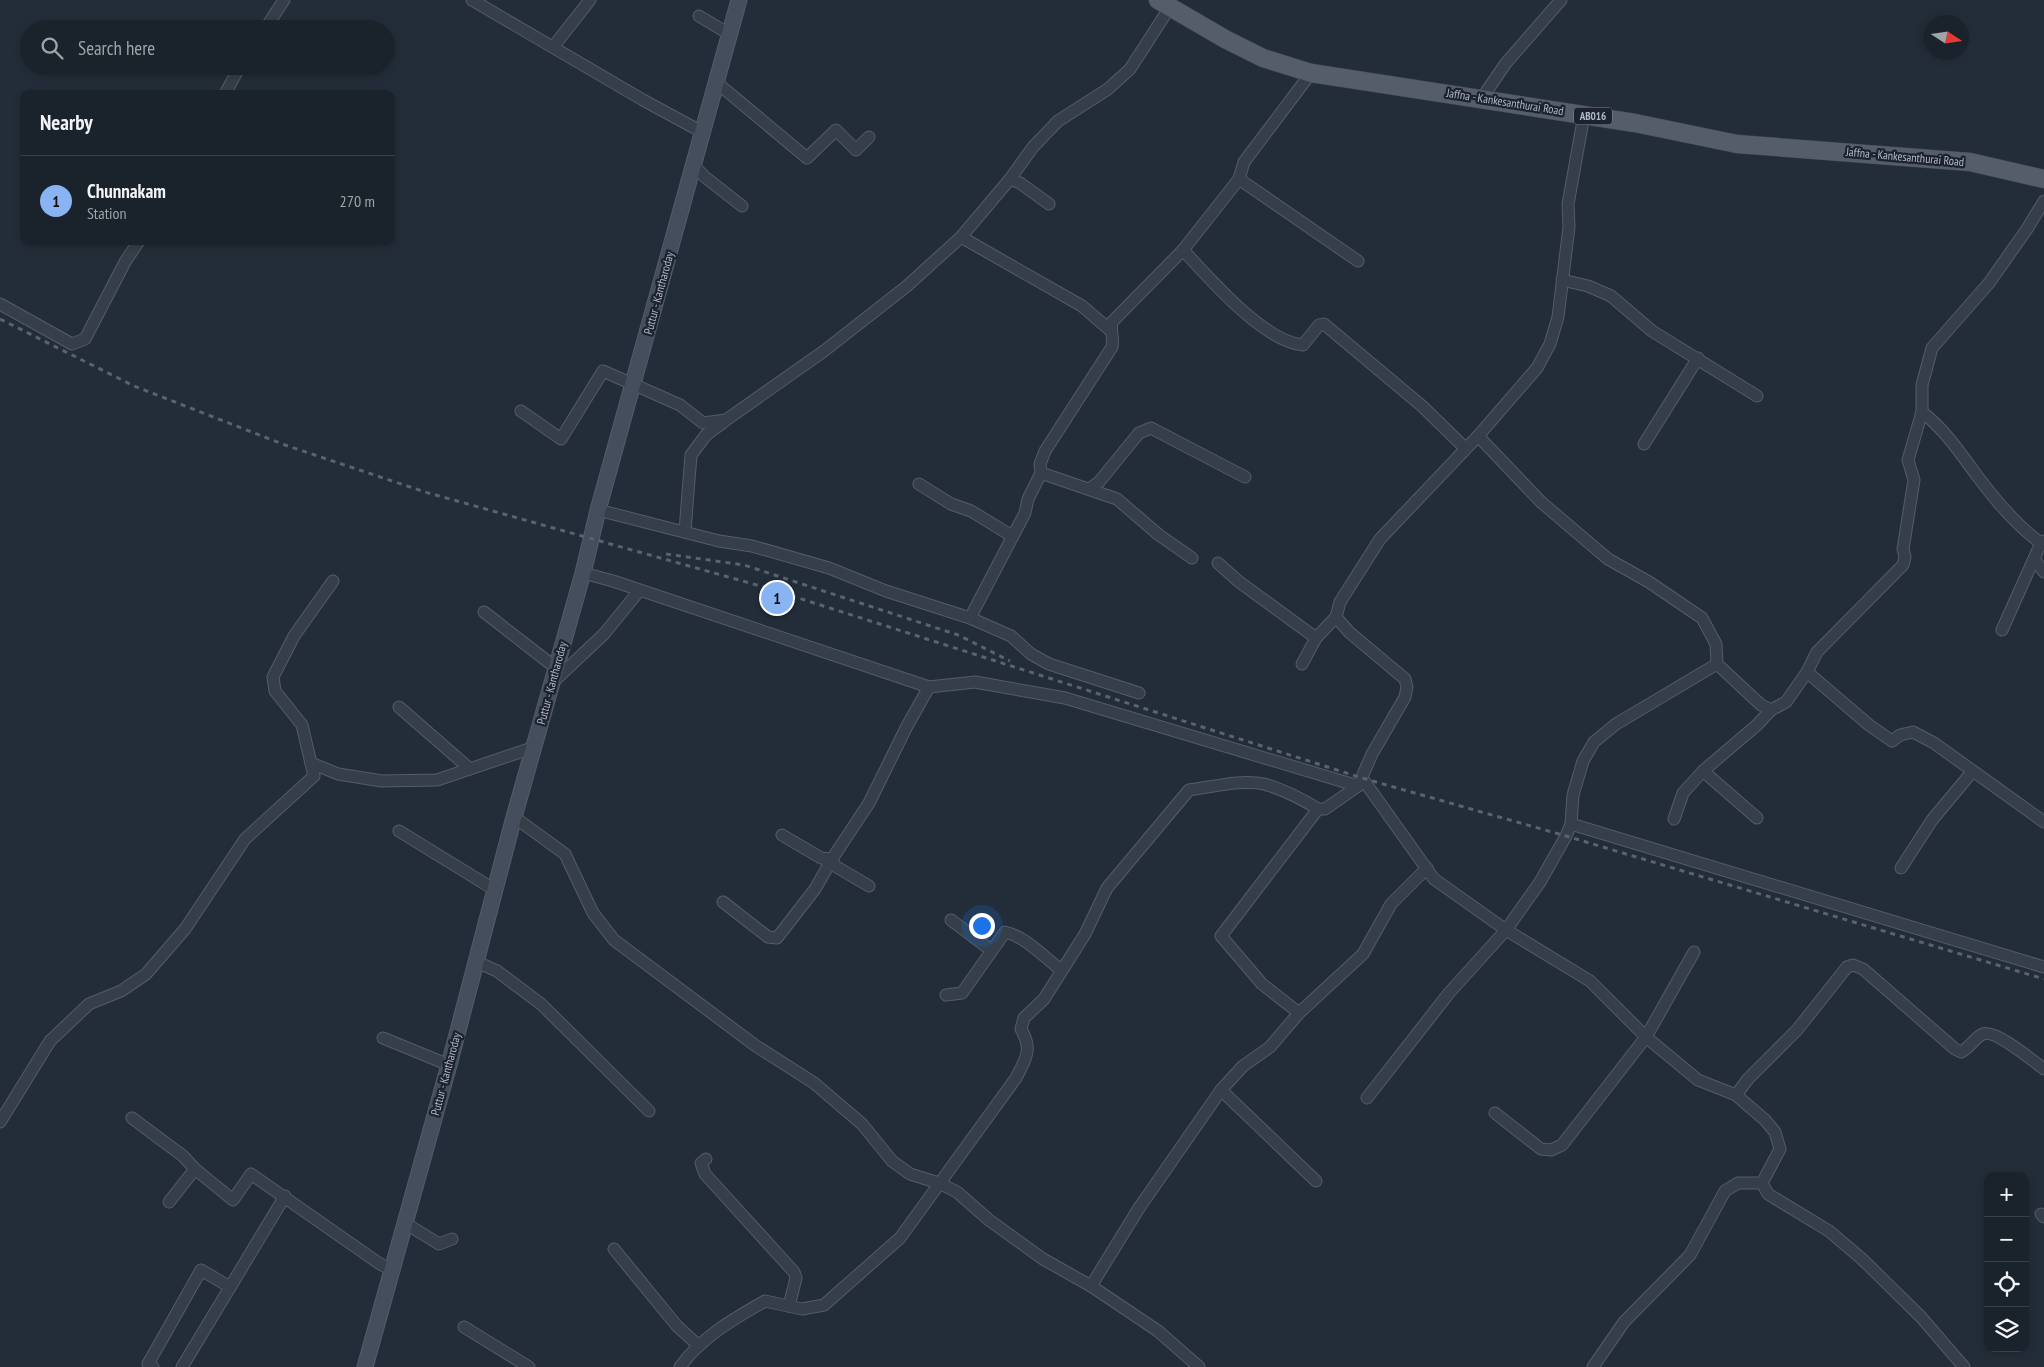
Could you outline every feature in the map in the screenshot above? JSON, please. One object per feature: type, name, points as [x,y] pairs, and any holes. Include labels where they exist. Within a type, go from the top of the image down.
[{"type":"main road","name":"Puttur - Kantharoday","points":[[365,1367],[739,0]]},
{"type":"main road","name":"Jaffna - Kankesanthurai Road","points":[[1164,4],[1262,58],[1311,72],[1635,123],[1737,144],[1970,162],[2044,178]]},
{"type":"street","points":[[271,20],[284,0]]},
{"type":"street","points":[[472,0],[702,132]]},
{"type":"street","points":[[553,47],[590,0]]},
{"type":"street","points":[[1482,98],[1506,63],[1561,0]]},
{"type":"street","points":[[685,531],[691,455],[706,434],[824,351],[907,286],[961,237],[1010,180],[1033,147],[1058,121],[1108,89],[1130,69],[1164,4]]},
{"type":"street","points":[[698,16],[729,34]]},
{"type":"street","points":[[1110,330],[1112,322],[1183,250],[1239,179],[1244,162],[1311,72]]},
{"type":"street","points":[[226,90],[235,75]]},
{"type":"street","points":[[716,82],[806,158],[836,130],[856,150],[868,137]]},
{"type":"street","points":[[1302,664],[1316,638],[1336,617],[1340,602],[1380,539],[1478,436],[1537,368],[1550,344],[1558,317],[1569,227],[1568,204],[1584,115]]},
{"type":"street","points":[[693,165],[705,178],[742,206]]},
{"type":"street","points":[[1239,179],[1358,261]]},
{"type":"street","points":[[1010,180],[1020,183],[1049,204]]},
{"type":"street","points":[[1674,819],[1683,793],[1702,771],[1757,725],[1771,710],[1786,702],[1807,672],[1817,652],[1903,565],[1906,557],[1903,549],[1914,480],[1908,460],[1922,412],[1922,385],[1932,348],[1989,283],[2027,230],[2044,201]]},
{"type":"street","points":[[961,237],[1082,306],[1110,330],[1114,340],[1112,347],[1045,451],[1040,464],[1041,473],[1028,499],[1025,513],[970,618]]},
{"type":"street","points":[[0,304],[72,344],[85,339],[125,262],[136,245]]},
{"type":"street","points":[[1183,250],[1233,302],[1272,333],[1294,344],[1303,345],[1319,325],[1324,324],[1422,406],[1465,448]]},
{"type":"street","points":[[1562,280],[1588,286],[1611,296],[1652,331],[1757,396]]},
{"type":"street","points":[[1644,444],[1698,358]]},
{"type":"street","points":[[521,410],[561,440],[603,371],[680,405],[702,423],[726,420]]},
{"type":"street","points":[[1922,412],[1939,426],[1976,475],[2027,533],[2043,542],[2002,630]]},
{"type":"street","points":[[1089,489],[1099,482],[1139,432],[1151,428],[1245,477]]},
{"type":"street","points":[[1478,436],[1541,502],[1608,559],[1649,582],[1702,618],[1716,644],[1717,664],[1761,705],[1771,710]]},
{"type":"street","points":[[1041,473],[1117,499],[1159,535],[1192,558]]},
{"type":"street","points":[[919,484],[951,504],[971,511],[1012,536]]},
{"type":"street","points":[[598,510],[719,541],[752,546],[829,568],[886,591],[970,618],[1011,636],[1031,654],[1049,664],[1139,693]]},
{"type":"street","points":[[2034,559],[2044,572]]},
{"type":"street","points":[[1218,563],[1238,581],[1316,638]]},
{"type":"street","points":[[582,573],[612,581],[929,687],[976,682],[1065,698],[1360,782],[1434,879],[1506,930],[1590,981],[1646,1037],[1698,1080],[1736,1094],[1766,1120],[1775,1132],[1780,1149],[1762,1183]]},
{"type":"street","points":[[0,1122],[50,1041],[89,1004],[121,991],[146,974],[184,930],[245,839],[314,776],[302,725],[275,691],[274,677],[294,636],[333,581]]},
{"type":"street","points":[[484,612],[554,676],[604,634],[639,590]]},
{"type":"street","points":[[1299,1013],[1262,984],[1221,936],[1318,810],[1325,808],[1360,782],[1372,754],[1405,697],[1407,687],[1405,679],[1349,632],[1336,617]]},
{"type":"street","points":[[1367,1098],[1449,993],[1506,930],[1540,882],[1561,846],[1571,824],[1573,795],[1583,761],[1594,742],[1616,724],[1717,664]]},
{"type":"street","points":[[1807,672],[1869,725],[1892,741],[1900,735],[1913,732],[1934,743],[2044,822]]},
{"type":"street","points":[[723,902],[768,937],[777,938],[815,889],[832,859],[869,803],[907,726],[929,687]]},
{"type":"street","points":[[399,707],[470,769]]},
{"type":"street","points":[[311,763],[338,774],[382,781],[436,780],[535,747]]},
{"type":"street","points":[[1702,771],[1757,818]]},
{"type":"street","points":[[1901,868],[1932,820],[1972,772]]},
{"type":"street","points":[[680,1367],[690,1353],[739,1316],[765,1300],[802,1309],[824,1305],[900,1238],[1016,1078],[1028,1054],[1027,1040],[1021,1030],[1024,1018],[1044,999],[1060,970],[1085,934],[1107,888],[1189,790],[1241,783],[1264,784],[1303,800],[1318,810]]},
{"type":"street","points":[[514,817],[565,854],[593,913],[614,940],[756,1046],[814,1084],[862,1124],[892,1161],[910,1174],[939,1183],[957,1192],[989,1220],[1043,1258],[1091,1286],[1158,1331],[1199,1367]]},
{"type":"street","points":[[1571,824],[2044,967]]},
{"type":"street","points":[[399,831],[495,890]]},
{"type":"street","points":[[782,835],[821,858],[832,859]]},
{"type":"street","points":[[832,859],[835,866],[869,886]]},
{"type":"street","points":[[1091,1286],[1139,1208],[1221,1090],[1242,1066],[1270,1047],[1299,1013],[1363,954],[1391,904],[1427,868]]},
{"type":"street","points":[[951,920],[991,950]]},
{"type":"street","points":[[946,995],[962,993],[1005,932],[1013,934],[1035,949],[1060,970]]},
{"type":"street","points":[[1495,1113],[1542,1148],[1551,1150],[1562,1145],[1646,1037],[1694,952]]},
{"type":"street","points":[[477,962],[497,971],[542,1004],[649,1111]]},
{"type":"street","points":[[1736,1094],[1748,1079],[1797,1030],[1847,967],[1853,965],[1863,969],[1955,1049],[1961,1052],[1966,1050],[1978,1036],[1990,1033],[2044,1069]]},
{"type":"street","points":[[383,1038],[449,1065]]},
{"type":"street","points":[[1221,1090],[1316,1181]]},
{"type":"street","points":[[132,1118],[183,1156],[195,1169],[234,1200],[251,1174],[380,1264],[392,1270]]},
{"type":"street","points":[[706,1159],[701,1163],[705,1174],[794,1272],[796,1278],[789,1306]]},
{"type":"street","points":[[169,1202],[195,1169]]},
{"type":"street","points":[[1593,1367],[1624,1322],[1690,1254],[1725,1191],[1738,1183],[1762,1183]]},
{"type":"street","points":[[1762,1183],[1768,1194],[1829,1231],[1862,1259],[1921,1317],[1964,1367]]},
{"type":"street","points":[[182,1367],[285,1196]]},
{"type":"street","points":[[405,1223],[439,1244],[452,1239]]},
{"type":"street","points":[[614,1249],[677,1326],[700,1346]]},
{"type":"street","points":[[149,1366],[201,1270],[230,1287]]},
{"type":"street","points":[[464,1327],[530,1367]]},
{"type":"railway","points":[[0,319],[134,386],[285,445],[425,492],[764,587],[1362,778],[1566,836],[2044,979]]},
{"type":"railway","points":[[666,554],[744,565],[958,635],[1010,661]]},
{"type":"place","name":"Chunnakam","points":[[777,598]]}]
